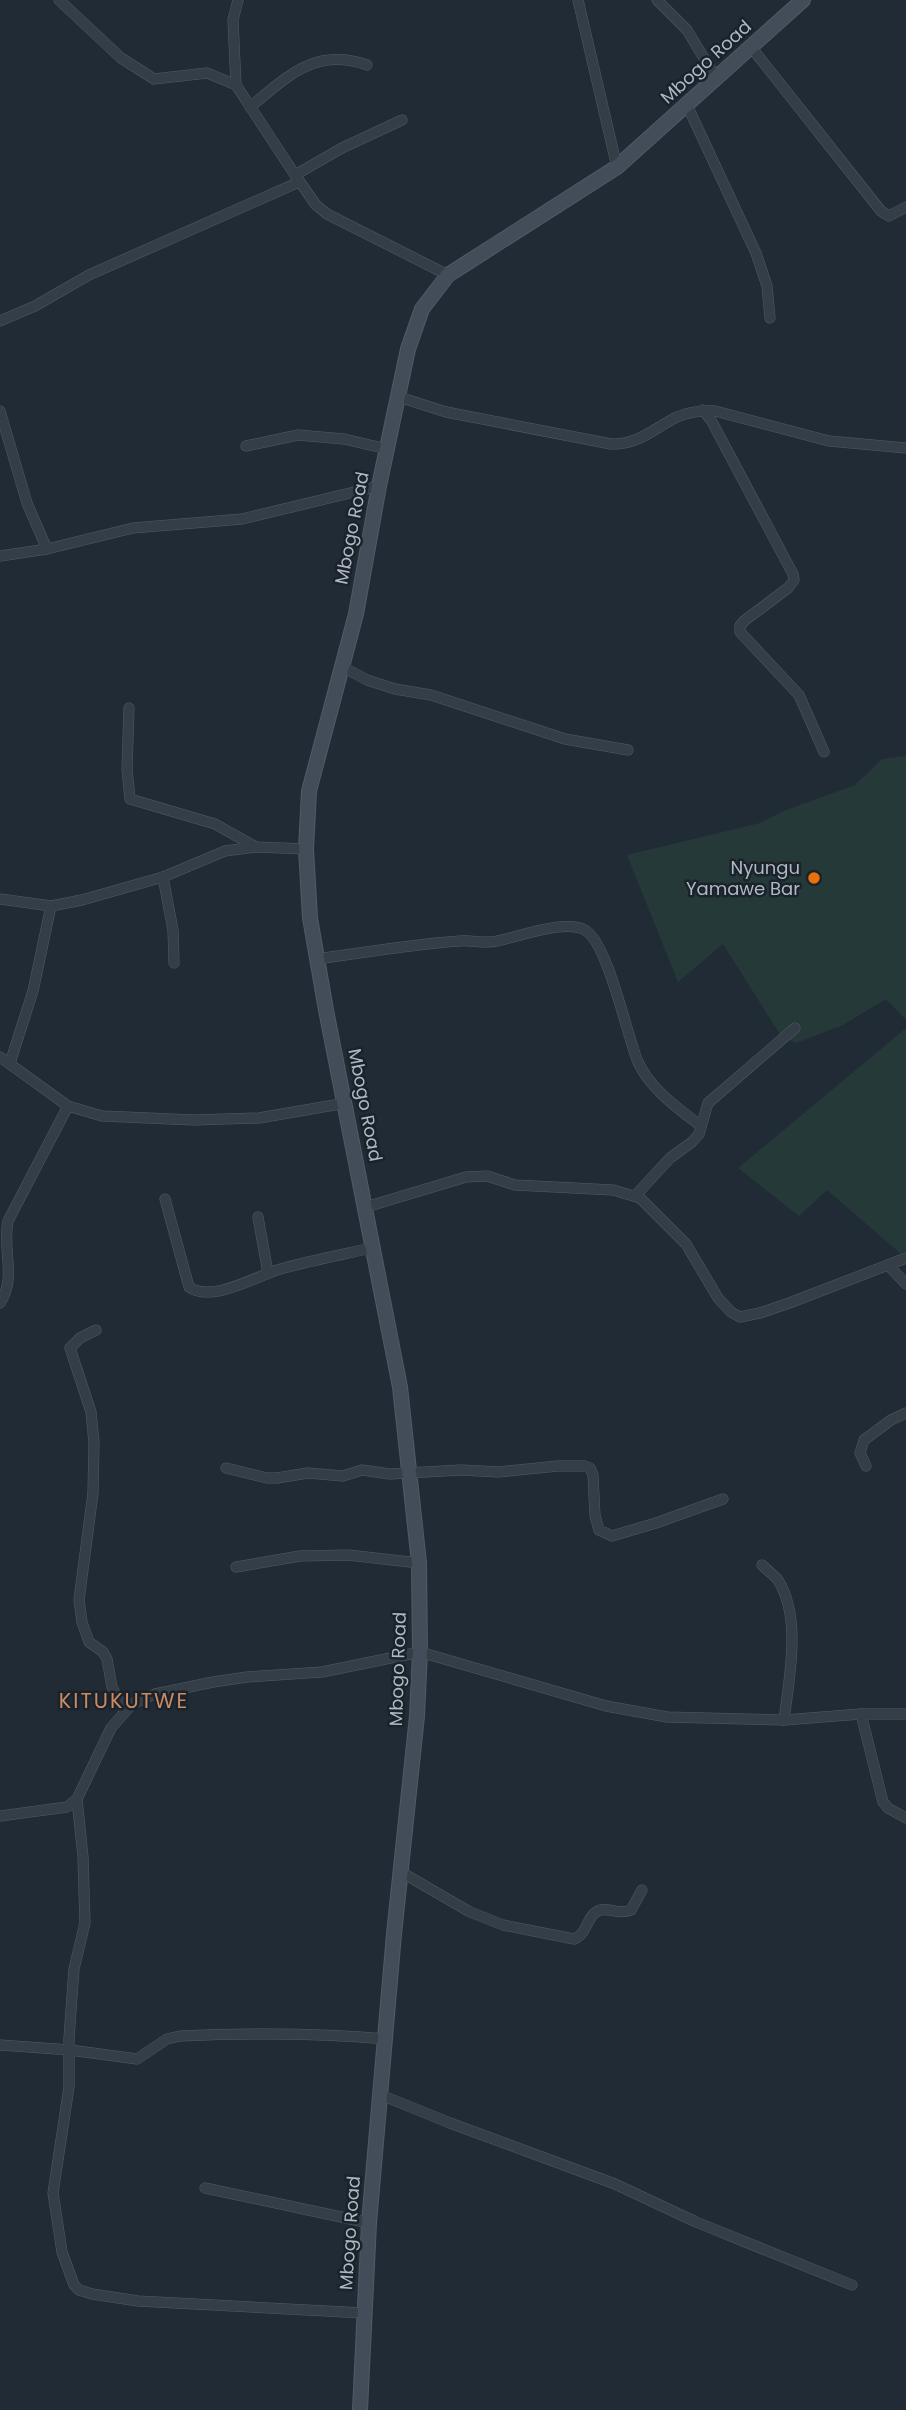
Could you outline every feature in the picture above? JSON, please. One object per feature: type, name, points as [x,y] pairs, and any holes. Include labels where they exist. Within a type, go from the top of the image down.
[{"type":"main road","name":"Mbogo Road","points":[[360,2410],[369,2223],[417,1716],[420,1652],[419,1563],[400,1387],[310,918],[306,849],[309,791],[356,614],[408,349],[422,309],[448,275],[617,167],[803,0]]},
{"type":"street","points":[[60,0],[121,58],[157,80],[207,73],[236,85]]},
{"type":"street","points":[[238,0],[233,20],[236,85],[316,205],[327,214],[448,275]]},
{"type":"street","points":[[578,0],[617,167]]},
{"type":"street","points":[[657,0],[687,30],[716,78]]},
{"type":"street","points":[[751,47],[881,211],[889,216],[906,206]]},
{"type":"street","points":[[250,107],[302,67],[333,59],[368,65]]},
{"type":"street","points":[[687,106],[756,253],[767,286],[770,318]]},
{"type":"street","points":[[0,321],[35,306],[89,275],[297,178],[342,148],[402,120]]},
{"type":"street","points":[[399,397],[446,412],[611,444],[629,443],[649,435],[679,416],[703,410],[829,441],[906,448]]},
{"type":"street","points":[[703,410],[793,574],[794,580],[788,587],[744,621],[740,632],[799,695],[824,752]]},
{"type":"street","points":[[0,411],[27,503],[47,550]]},
{"type":"street","points":[[246,446],[298,435],[344,439],[387,449]]},
{"type":"street","points":[[0,556],[47,550],[134,528],[242,519],[379,486]]},
{"type":"street","points":[[341,666],[367,680],[395,689],[431,695],[565,740],[628,750]]},
{"type":"street","points":[[129,708],[127,769],[131,799],[215,824],[256,847]]},
{"type":"street","points":[[0,899],[51,906],[163,877],[225,851],[256,847],[306,849]]},
{"type":"street","points":[[163,877],[173,930],[174,963]]},
{"type":"street","points":[[10,1063],[33,990],[51,906]]},
{"type":"street","points":[[317,958],[462,940],[494,942],[560,927],[588,931],[596,942],[620,998],[639,1063],[648,1078],[668,1099],[701,1126]]},
{"type":"street","points":[[635,1196],[670,1158],[699,1134],[708,1103],[796,1028]]},
{"type":"street","points":[[0,1057],[68,1106],[118,1118],[259,1118],[346,1102]]},
{"type":"street","points":[[0,1303],[8,1289],[5,1236],[8,1221],[68,1106]]},
{"type":"street","points":[[366,1207],[466,1177],[479,1176],[496,1178],[515,1185],[588,1187],[635,1196],[686,1244],[718,1298],[740,1317],[771,1309],[906,1258]]},
{"type":"street","points":[[166,1199],[192,1290],[200,1292],[236,1287],[268,1273],[372,1248]]},
{"type":"street","points":[[258,1217],[268,1273]]},
{"type":"street","points":[[888,1265],[906,1284]]},
{"type":"street","points":[[96,1330],[80,1338],[71,1348],[91,1412],[94,1443],[93,1493],[79,1600],[85,1634],[89,1642],[103,1652],[107,1659],[113,1687],[125,1712]]},
{"type":"street","points":[[866,1466],[860,1453],[864,1440],[906,1413]]},
{"type":"street","points":[[226,1468],[267,1478],[308,1473],[335,1476],[362,1470],[390,1474],[461,1470],[499,1472],[558,1465],[585,1466],[590,1468],[593,1475],[596,1516],[600,1530],[612,1536],[682,1515],[723,1499]]},
{"type":"street","points":[[236,1567],[300,1556],[348,1555],[419,1563]]},
{"type":"street","points":[[762,1565],[778,1580],[785,1598],[793,1636],[784,1720]]},
{"type":"street","points":[[0,1816],[67,1807],[77,1799],[111,1728],[132,1704],[155,1694],[247,1677],[322,1672],[420,1652],[508,1679],[640,1714],[698,1720],[784,1720],[861,1714],[906,1714]]},
{"type":"street","points":[[861,1714],[883,1802],[906,1818]]},
{"type":"street","points":[[77,1799],[83,1857],[85,1923],[74,1969],[69,2087],[53,2193],[62,2252],[74,2285],[79,2290],[138,2301],[364,2313]]},
{"type":"street","points":[[401,1872],[470,1912],[503,1925],[574,1940],[582,1935],[593,1914],[606,1909],[617,1913],[631,1910],[642,1890]]},
{"type":"street","points":[[0,2045],[137,2059],[167,2039],[180,2036],[340,2035],[386,2039]]},
{"type":"street","points":[[381,2095],[615,2184],[696,2222],[852,2285]]},
{"type":"street","points":[[205,2188],[369,2223]]},
{"type":"shaded area","points":[[906,756],[906,1020],[886,999],[843,1025],[796,1043],[781,1036],[723,944],[678,982],[627,855],[760,823],[786,810],[855,785],[882,759]]},
{"type":"shaded area","points":[[906,1028],[906,1251],[901,1254],[827,1190],[799,1216],[738,1168]]},
{"type":"place","name":"Nyungu Yamawe Bar","points":[[814,878]]},
{"type":"district","name":"KITUKUTWE","points":[[124,1701]]}]
